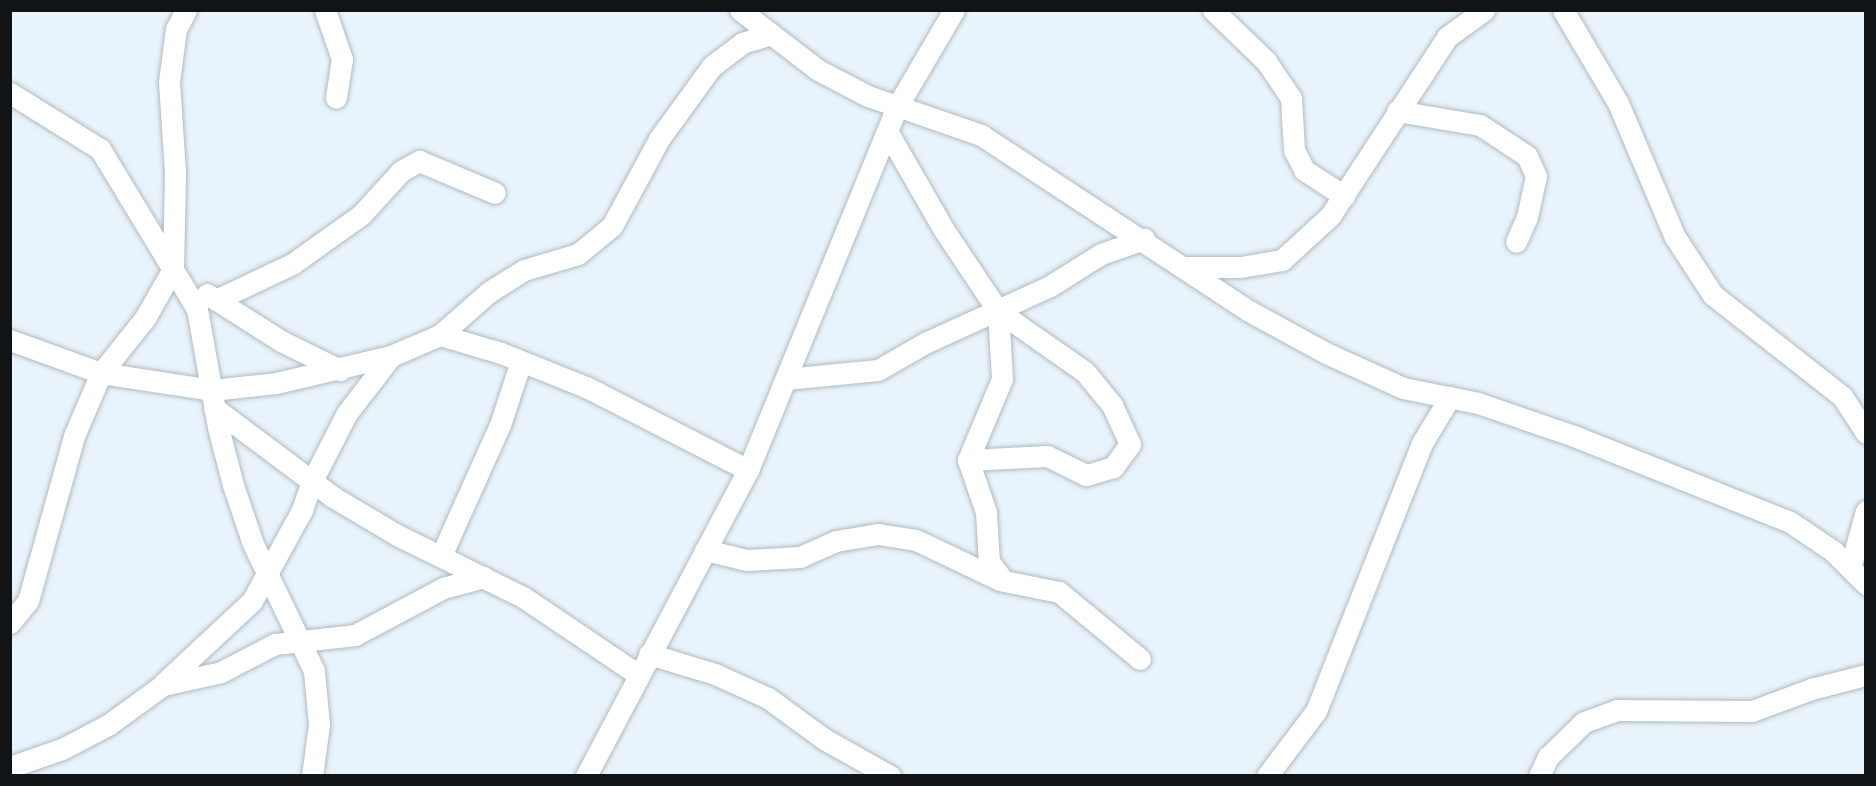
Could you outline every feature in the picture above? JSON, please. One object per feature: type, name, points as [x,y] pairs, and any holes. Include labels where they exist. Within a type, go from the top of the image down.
[{"type":"street","points":[[10,623],[28,601],[74,436],[101,373],[145,318],[173,269],[175,172],[169,82],[176,29],[186,10]]},
{"type":"street","points":[[325,10],[342,59],[336,98]]},
{"type":"street","points":[[740,10],[818,70],[868,96],[981,135],[1144,239],[1249,311],[1326,353],[1403,388],[1478,402],[1574,435],[1779,518],[1833,550],[1866,584]]},
{"type":"street","points":[[586,776],[637,675],[748,470],[898,105],[954,10]]},
{"type":"street","points":[[1213,10],[1266,61],[1291,98],[1294,150],[1304,170],[1344,196]]},
{"type":"street","points":[[1185,267],[1241,267],[1282,260],[1330,216],[1447,37],[1484,10]]},
{"type":"street","points":[[1563,10],[1618,103],[1676,237],[1713,295],[1842,396],[1866,433]]},
{"type":"street","points":[[213,399],[391,356],[440,335],[489,292],[524,270],[578,254],[612,226],[658,139],[712,66],[742,43],[772,34]]},
{"type":"street","points":[[10,93],[100,149],[197,309],[213,399],[232,485],[268,576],[314,671],[319,725],[312,776]]},
{"type":"street","points":[[1397,111],[1480,125],[1527,156],[1536,176],[1527,217],[1516,242]]},
{"type":"street","points":[[887,131],[944,230],[998,311],[1085,372],[1112,405],[1131,444],[1113,467],[1086,475],[1047,456],[968,460]]},
{"type":"street","points":[[216,300],[292,264],[361,215],[401,171],[419,161],[495,193]]},
{"type":"street","points":[[786,379],[878,370],[925,343],[1050,286],[1101,254],[1144,239]]},
{"type":"street","points":[[173,269],[216,300],[281,341],[340,370]]},
{"type":"street","points":[[998,311],[1002,379],[968,460],[986,512],[989,562],[1004,581]]},
{"type":"street","points":[[440,335],[521,361],[588,388],[748,470]]},
{"type":"street","points":[[10,340],[101,373],[213,399],[312,481],[397,535],[523,597],[637,675]]},
{"type":"street","points":[[10,767],[63,749],[108,724],[163,685],[252,601],[268,576],[346,413],[391,356]]},
{"type":"street","points":[[441,556],[500,425],[521,361]]},
{"type":"street","points":[[1267,776],[1316,711],[1422,443],[1450,397]]},
{"type":"street","points":[[1850,568],[1866,512]]},
{"type":"street","points":[[705,550],[747,560],[800,557],[836,541],[878,534],[916,540],[1004,581],[1059,591],[1140,660]]},
{"type":"street","points":[[163,685],[221,672],[275,644],[299,639],[355,635],[442,588],[484,577]]},
{"type":"street","points":[[649,654],[714,674],[768,698],[824,739],[891,776]]},
{"type":"street","points":[[1539,776],[1548,757],[1584,722],[1617,710],[1752,711],[1811,689],[1866,675]]}]
